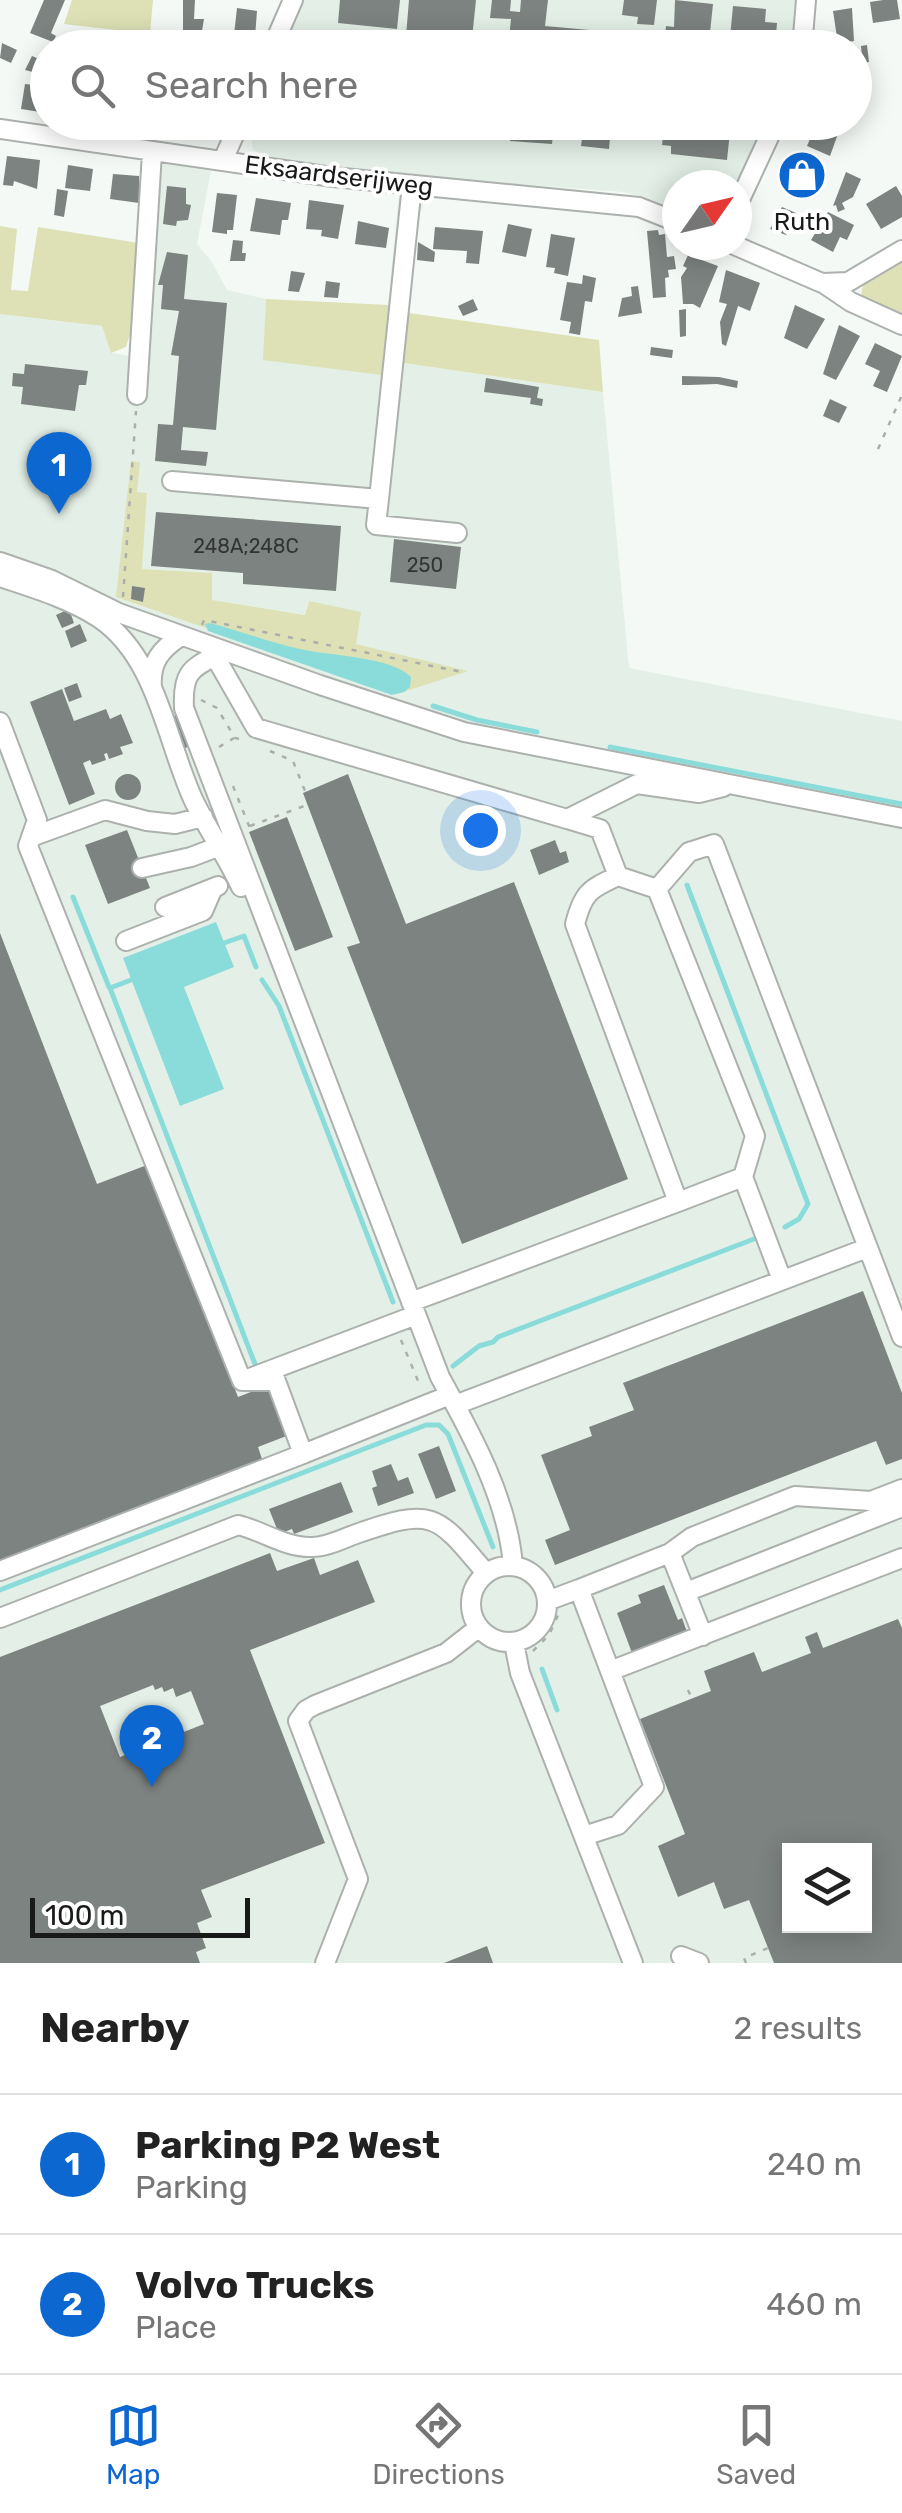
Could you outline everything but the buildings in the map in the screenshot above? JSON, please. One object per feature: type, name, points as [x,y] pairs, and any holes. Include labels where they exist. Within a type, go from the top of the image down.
[{"type":"street","points":[[280,30],[293,0]]},
{"type":"street","points":[[804,30],[806,0]]},
{"type":"street","name":"Eksaardserijweg","points":[[0,128],[30,133]]},
{"type":"street","name":"Eksaardserijweg","points":[[76,140],[333,177],[640,206],[662,216]]},
{"type":"street","points":[[223,160],[232,140]]},
{"type":"street","points":[[752,174],[768,140]]},
{"type":"street","points":[[138,395],[152,152]]},
{"type":"street","points":[[412,185],[376,525],[458,533]]},
{"type":"street","points":[[822,283],[848,282],[902,250]]},
{"type":"street","points":[[752,253],[822,283],[851,302],[902,325]]},
{"type":"street","points":[[172,481],[379,500]]},
{"type":"street","points":[[0,562],[52,580],[119,613],[205,646],[464,732],[902,818]]},
{"type":"street","points":[[0,577],[79,607],[100,619],[129,648],[153,694],[203,816],[238,879],[280,978],[296,995]]},
{"type":"street","points":[[153,694],[152,666],[160,652],[205,646]]},
{"type":"street","points":[[205,646],[256,728],[600,829],[618,876]]},
{"type":"street","points":[[205,646],[182,684],[184,708],[414,1308],[510,1532],[513,1566]]},
{"type":"street","points":[[0,723],[37,820],[28,846],[242,1381]]},
{"type":"street","points":[[567,819],[638,784],[699,793],[730,785]]},
{"type":"street","points":[[31,836],[105,810],[147,822],[176,824],[203,816]]},
{"type":"street","points":[[657,889],[689,852],[714,844],[902,1337]]},
{"type":"street","points":[[142,868],[220,846]]},
{"type":"street","points":[[678,1202],[575,924],[581,900],[593,887],[618,876],[657,889],[755,1136],[744,1177],[782,1280]]},
{"type":"street","points":[[165,907],[238,879]]},
{"type":"street","points":[[126,942],[203,912],[214,888]]},
{"type":"street","points":[[242,1381],[744,1177]]},
{"type":"street","points":[[0,1571],[303,1454],[867,1248]]},
{"type":"street","points":[[242,1381],[276,1381],[303,1454]]},
{"type":"street","points":[[547,1601],[670,1553],[692,1537],[795,1496],[871,1502],[902,1488]]},
{"type":"street","points":[[686,1592],[902,1507]]},
{"type":"street","points":[[0,1618],[238,1525],[293,1546],[314,1547],[395,1521],[421,1518],[450,1528],[486,1573]]},
{"type":"street","points":[[670,1553],[703,1636]]},
{"type":"street","points":[[610,1672],[902,1558]]},
{"type":"street","points":[[513,1566],[536,1577],[547,1601],[535,1633],[514,1643],[494,1640],[478,1628],[472,1617],[472,1592],[486,1573],[513,1566]]},
{"type":"street","points":[[578,1589],[654,1787],[618,1824],[584,1836]]},
{"type":"street","points":[[325,1963],[358,1879],[298,1722],[315,1705],[446,1654],[478,1628]]},
{"type":"street","points":[[514,1643],[520,1673],[633,1963]]},
{"type":"street","points":[[681,1956],[700,1963]]},
{"type":"path","points":[[878,450],[902,394]]},
{"type":"path","points":[[123,604],[138,395]]},
{"type":"path","points":[[205,646],[204,620],[462,672]]},
{"type":"path","points":[[217,748],[235,738]]},
{"type":"path","points":[[230,780],[250,829],[307,804]]},
{"type":"path","points":[[398,1334],[424,1392]]},
{"type":"path","points":[[530,1660],[567,1605]]},
{"type":"path","points":[[688,1690],[692,1699]]},
{"type":"path","points":[[746,1963],[744,1958],[768,1948]]},
{"type":"shaded area","points":[[302,0],[797,0],[799,7],[796,30],[290,30]]},
{"type":"shaded area","points":[[251,140],[757,140],[744,170],[662,170],[662,204],[622,192],[361,172],[275,161],[253,150]]},
{"type":"shaded area","points":[[164,163],[211,171],[197,244],[227,290],[266,299],[264,359],[381,375],[399,194],[426,196],[411,241],[404,363],[603,392],[629,668],[902,721],[902,1963],[0,1963],[0,314],[102,326],[112,353],[142,358],[158,171]],"holes":[[[139,463],[137,493],[147,494],[141,569],[212,573],[211,600],[306,615],[308,602],[360,612],[355,644],[466,671],[117,597]]]},
{"type":"green space","points":[[72,0],[153,0],[150,30],[64,24]]},
{"type":"green space","points":[[0,226],[17,229],[11,290],[28,291],[38,227],[139,243],[132,328],[126,347],[111,353],[102,326],[0,314]]},
{"type":"green space","points":[[902,261],[902,318],[861,297],[863,284]]},
{"type":"green space","points":[[266,299],[389,305],[381,375],[263,360]]},
{"type":"green space","points":[[409,313],[599,340],[603,392],[404,363]]},
{"type":"green space","points":[[131,461],[140,462],[137,492],[147,493],[142,569],[212,573],[212,600],[305,615],[309,601],[361,612],[356,644],[468,671],[397,694],[116,597]]},
{"type":"water","points":[[205,624],[300,649],[389,665],[411,677],[410,687],[392,695],[208,631]]},
{"type":"water","points":[[216,922],[234,967],[184,987],[224,1089],[180,1106],[123,958]]},
{"type":"waterway","points":[[433,706],[537,732]]},
{"type":"waterway","points":[[610,747],[902,804]]},
{"type":"waterway","points":[[687,885],[808,1204],[799,1219],[785,1227]]},
{"type":"waterway","points":[[73,897],[109,987]]},
{"type":"waterway","points":[[224,943],[244,936],[256,967]]},
{"type":"waterway","points":[[131,980],[110,988],[255,1364]]},
{"type":"waterway","points":[[262,980],[279,1006],[393,1302]]},
{"type":"waterway","points":[[453,1366],[498,1337],[754,1239]]},
{"type":"waterway","points":[[0,1590],[426,1425],[439,1425],[448,1434],[493,1547]]},
{"type":"waterway","points":[[542,1669],[557,1710]]},
{"type":"place","name":"Ruth","points":[[802,175]]},
{"type":"place","name":"Parking P2 West","points":[[59,514]]},
{"type":"place","name":"Volvo Trucks","points":[[152,1787]]}]
